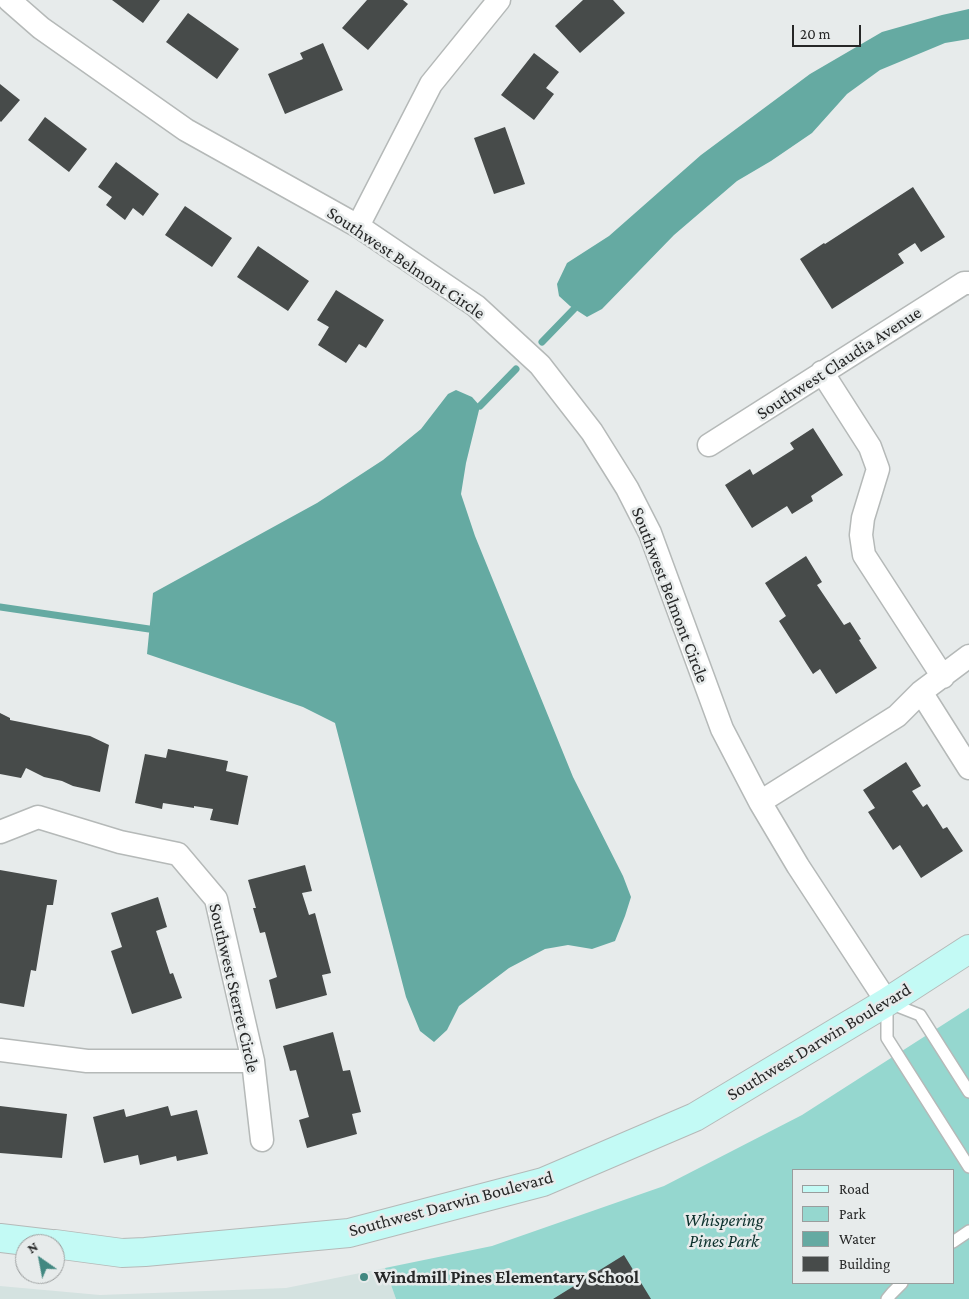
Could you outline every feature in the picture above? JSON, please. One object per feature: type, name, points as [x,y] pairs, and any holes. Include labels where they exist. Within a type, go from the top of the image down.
[{"type":"street","name":"Southwest Belmont Circle","points":[[9,0],[41,28],[186,130],[358,226],[476,306],[540,365],[592,432],[627,488],[650,533],[722,729],[760,802],[887,1002]]},
{"type":"street","points":[[358,226],[431,84],[499,0]]},
{"type":"street","name":"Southwest Claudia Avenue","points":[[710,445],[964,283],[969,283]]},
{"type":"street","points":[[822,372],[870,447],[878,470],[863,518],[861,535],[864,555],[943,676]]},
{"type":"street","points":[[760,802],[896,716],[920,692],[969,656]]},
{"type":"street","points":[[920,692],[969,768]]},
{"type":"street","name":"Southwest Sterret Circle","points":[[0,832],[38,817],[120,842],[178,854],[216,899],[253,1061],[262,1140]]},
{"type":"street","name":"Southwest Darwin Boulevard","points":[[65,1245],[122,1253],[350,1233],[543,1182],[695,1117],[887,1002],[969,949]]},
{"type":"street","points":[[0,1050],[87,1061],[253,1061]]},
{"type":"street","points":[[0,1238],[15,1240]]},
{"type":"lane","points":[[969,1092],[920,1015],[887,1002],[887,1038],[969,1167]]},
{"type":"lane","points":[[954,1241],[969,1230]]},
{"type":"lane","points":[[887,1299],[901,1284]]},
{"type":"shaded area","name":"Windmill Pines Elementary School","points":[[385,1268],[396,1299],[0,1299],[0,1286],[100,1295],[286,1288]]},
{"type":"green space","name":"Whispering Pines Park","points":[[969,1008],[969,1299],[396,1299],[385,1268],[492,1246],[664,1186],[802,1115]]},
{"type":"water","points":[[969,9],[969,39],[945,43],[880,70],[847,94],[812,133],[737,181],[674,235],[602,309],[587,317],[559,296],[557,284],[567,263],[609,236],[701,155],[810,74],[882,32]]},
{"type":"water","points":[[456,390],[472,397],[480,406],[466,463],[461,494],[475,536],[573,777],[623,876],[631,897],[615,941],[592,949],[568,945],[545,949],[509,968],[459,1006],[447,1030],[434,1042],[420,1031],[406,997],[335,723],[303,707],[147,654],[153,593],[317,503],[383,460],[421,429],[448,394]]},
{"type":"building","points":[[112,0],[160,0],[143,23]]},
{"type":"building","points":[[367,0],[403,0],[408,4],[368,50],[342,28]]},
{"type":"building","points":[[583,0],[613,0],[625,13],[580,53],[555,26]]},
{"type":"building","points":[[188,13],[239,49],[217,79],[166,42]]},
{"type":"building","points":[[323,43],[343,90],[285,114],[268,74],[303,59],[300,53]]},
{"type":"building","points":[[534,53],[559,72],[546,88],[554,94],[534,120],[501,95]]},
{"type":"building","points":[[0,84],[20,100],[1,122],[0,121]]},
{"type":"building","points":[[45,117],[87,149],[69,172],[28,140]]},
{"type":"building","points":[[505,127],[525,184],[494,194],[474,138]]},
{"type":"building","points":[[116,162],[159,194],[143,216],[133,208],[125,220],[106,205],[112,197],[98,187]]},
{"type":"building","points":[[913,187],[945,237],[921,252],[915,243],[898,254],[904,263],[832,309],[800,259]]},
{"type":"building","points":[[185,206],[232,238],[212,267],[165,235]]},
{"type":"building","points":[[258,246],[309,281],[288,311],[237,277]]},
{"type":"building","points":[[336,290],[384,320],[366,348],[359,344],[346,363],[318,345],[329,327],[317,320]]},
{"type":"building","points":[[813,428],[843,475],[811,496],[813,501],[792,514],[787,506],[752,528],[725,485],[750,469],[753,475],[794,449],[790,443]]},
{"type":"building","points":[[806,556],[822,582],[817,585],[844,625],[850,622],[877,668],[836,694],[820,669],[813,674],[779,621],[786,616],[765,583]]},
{"type":"building","points":[[0,713],[10,718],[10,720],[90,736],[109,745],[100,792],[44,777],[26,768],[21,778],[0,774]]},
{"type":"building","points":[[168,749],[228,761],[226,771],[248,776],[238,825],[210,820],[213,809],[163,803],[162,809],[135,803],[145,754],[166,758]]},
{"type":"building","points":[[906,762],[921,786],[912,791],[923,807],[927,804],[943,829],[947,827],[963,851],[921,878],[900,845],[893,850],[868,812],[875,808],[863,790]]},
{"type":"building","points":[[305,865],[312,891],[302,893],[309,915],[315,913],[331,973],[322,975],[327,995],[276,1009],[269,980],[277,977],[265,932],[260,933],[253,908],[256,908],[248,880]]},
{"type":"building","points":[[0,870],[57,880],[53,905],[47,905],[36,971],[31,970],[24,1007],[0,1003]]},
{"type":"building","points":[[158,897],[167,927],[156,931],[170,974],[173,973],[182,998],[132,1014],[111,951],[122,947],[111,913]]},
{"type":"building","points":[[333,1032],[343,1071],[350,1070],[361,1112],[352,1114],[357,1134],[307,1148],[299,1120],[309,1117],[296,1070],[290,1071],[283,1046]]},
{"type":"building","points":[[0,1106],[67,1114],[62,1158],[0,1153]]},
{"type":"building","points":[[168,1106],[171,1116],[197,1110],[208,1154],[177,1161],[176,1156],[140,1165],[138,1155],[104,1163],[93,1117],[124,1109],[126,1117]]},
{"type":"building","points":[[624,1255],[651,1299],[553,1299]]},
{"type":"waterway","points":[[542,342],[574,309]]},
{"type":"waterway","points":[[480,406],[516,369]]},
{"type":"waterway","points":[[0,607],[149,629]]},
{"type":"place","name":"Windmill Pines Elementary School","points":[[364,1277]]}]
